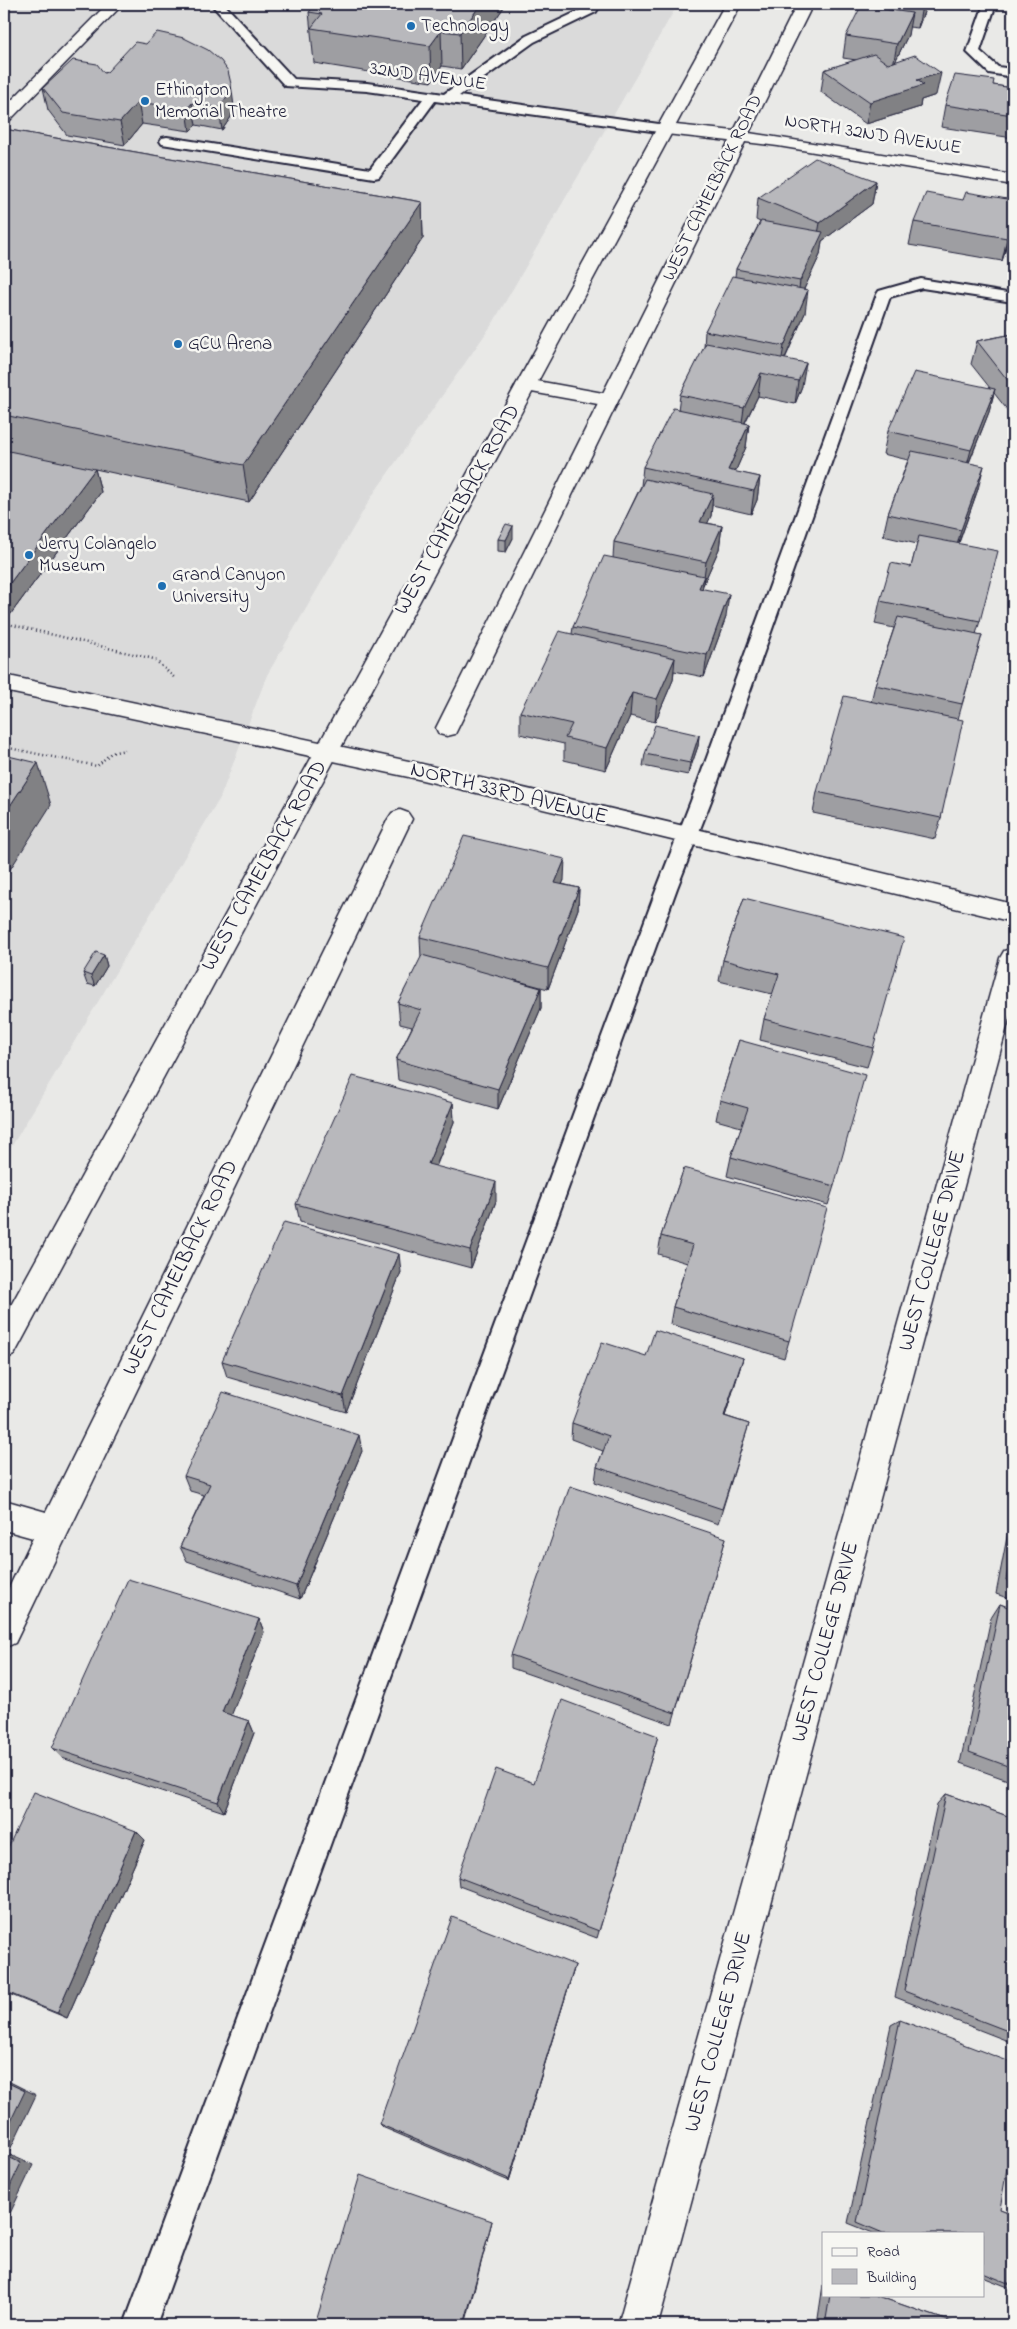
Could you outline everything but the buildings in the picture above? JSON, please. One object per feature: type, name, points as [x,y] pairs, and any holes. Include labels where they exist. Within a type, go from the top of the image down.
[{"type":"street","points":[[4,118],[115,4]]},
{"type":"street","name":"WEST CAMELBACK ROAD","points":[[4,1346],[733,4]]},
{"type":"street","name":"WEST CAMELBACK ROAD","points":[[447,728],[804,4]]},
{"type":"street","name":"NORTH 32ND AVENUE","points":[[666,129],[788,143],[1013,180]]},
{"type":"street","name":"WEST CAMELBACK ROAD","points":[[526,385],[610,400]]},
{"type":"street","name":"NORTH 33RD AVENUE","points":[[4,683],[418,771],[687,837],[1013,913]]},
{"type":"street","name":"WEST CAMELBACK ROAD","points":[[4,1632],[400,819]]},
{"type":"street","name":"WEST COLLEGE DRIVE","points":[[638,2325],[1013,958]]},
{"type":"street","points":[[4,1514],[53,1529]]},
{"type":"lane","name":"32ND AVENUE","points":[[217,4],[290,83],[367,87],[666,129]]},
{"type":"lane","points":[[447,98],[530,39],[592,9],[595,4]]},
{"type":"lane","points":[[990,4],[972,52],[994,70],[1013,73]]},
{"type":"lane","points":[[167,141],[374,174],[432,96]]},
{"type":"lane","points":[[140,2325],[687,837],[884,294],[921,283],[1013,298]]},
{"type":"path","points":[[4,623],[154,659],[178,681]]},
{"type":"path","points":[[4,747],[97,766],[111,753],[130,750]]},
{"type":"shaded area","name":"Grand Canyon University","points":[[4,4],[678,4],[493,323],[372,496],[267,675],[220,798],[4,1159]]},
{"type":"place","name":"Technology","points":[[411,26]]},
{"type":"place","name":"Ethington Memorial Theatre","points":[[145,101]]},
{"type":"place","name":"GCU Arena","points":[[178,344]]},
{"type":"place","name":"Jerry Colangelo Museum","points":[[29,555]]},
{"type":"place","name":"Grand Canyon University","points":[[162,586]]}]
